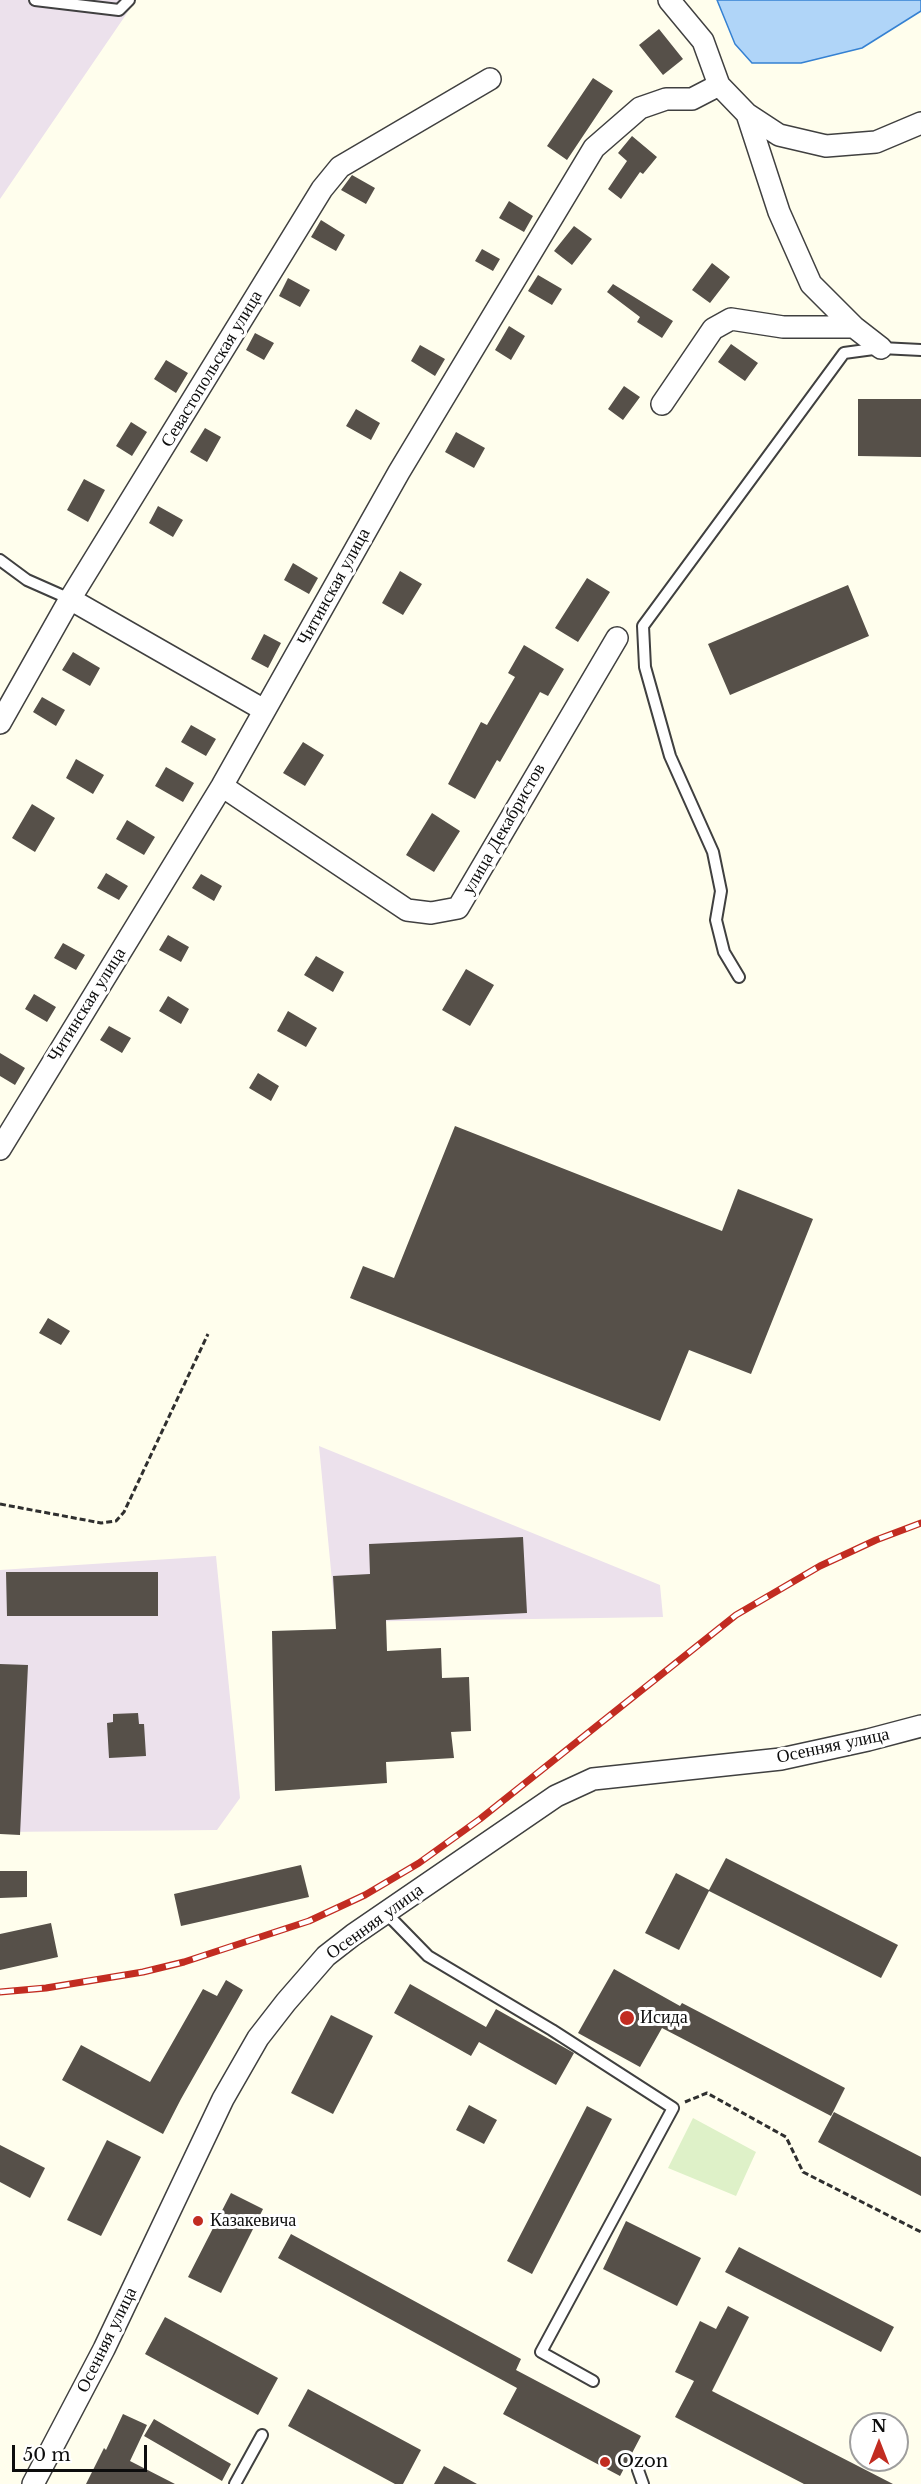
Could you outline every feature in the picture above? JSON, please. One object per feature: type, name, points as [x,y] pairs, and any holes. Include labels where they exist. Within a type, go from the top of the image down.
[{"type":"street","points":[[671,1],[703,41],[719,85],[747,114],[779,135],[826,146],[876,142],[921,123]]},
{"type":"street","name":"Севастопольская улица","points":[[0,723],[70,599],[322,189],[340,167],[490,79]]},
{"type":"street","name":"Читинская улица","points":[[0,1149],[222,786],[399,472],[594,148],[640,108],[666,99],[692,99],[719,85]]},
{"type":"street","points":[[747,114],[778,212],[811,284],[854,327],[881,348]]},
{"type":"street","points":[[662,404],[713,329],[731,319],[783,327],[854,327]]},
{"type":"street","points":[[70,599],[264,710]]},
{"type":"street","name":"улица Декабристов","points":[[222,786],[407,910],[431,913],[458,908],[617,638]]},
{"type":"street","name":"Осенняя улица","points":[[33,2484],[104,2349],[223,2099],[258,2038],[326,1956],[353,1935],[556,1796],[593,1779],[781,1759],[921,1726]]},
{"type":"lane","points":[[35,0],[118,10],[129,0]]},
{"type":"lane","points":[[739,977],[724,951],[716,920],[721,891],[713,852],[670,756],[645,666],[643,626],[844,353],[881,348],[921,350]]},
{"type":"lane","points":[[0,560],[27,580],[70,599]]},
{"type":"lane","points":[[386,1913],[428,1956],[552,2030],[673,2108],[541,2352],[593,2381]]},
{"type":"lane","points":[[236,2484],[262,2435]]},
{"type":"lane","points":[[638,2470],[643,2484]]},
{"type":"path","points":[[0,1504],[101,1523],[116,1521],[123,1512],[208,1334]]},
{"type":"path","points":[[673,2108],[707,2093],[786,2137],[803,2172],[921,2232]]},
{"type":"shaded area","points":[[0,0],[136,0],[0,199]]},
{"type":"shaded area","points":[[319,1446],[660,1585],[663,1617],[336,1622]]},
{"type":"shaded area","points":[[216,1556],[240,1798],[217,1830],[0,1832],[0,1570]]},
{"type":"green space","points":[[693,2118],[756,2152],[736,2196],[668,2168]]},
{"type":"water","points":[[717,0],[921,0],[921,11],[862,48],[801,63],[752,63],[735,44]]},
{"type":"building","points":[[659,29],[683,59],[663,75],[639,45]]},
{"type":"building","points":[[593,78],[613,91],[567,160],[547,146]]},
{"type":"building","points":[[632,136],[657,157],[643,174],[640,172],[621,199],[608,189],[627,161],[618,153]]},
{"type":"building","points":[[352,175],[375,188],[366,204],[341,190]]},
{"type":"building","points":[[509,201],[533,216],[524,232],[499,218]]},
{"type":"building","points":[[321,220],[345,235],[336,251],[311,237]]},
{"type":"building","points":[[574,226],[592,239],[572,265],[554,251]]},
{"type":"building","points":[[482,249],[500,259],[493,271],[475,261]]},
{"type":"building","points":[[712,263],[730,277],[710,303],[692,290]]},
{"type":"building","points":[[538,275],[562,289],[552,305],[528,291]]},
{"type":"building","points":[[288,278],[310,290],[300,307],[279,296]]},
{"type":"building","points":[[613,284],[673,321],[662,338],[637,322],[640,317],[607,292]]},
{"type":"building","points":[[509,326],[525,336],[511,360],[495,350]]},
{"type":"building","points":[[255,333],[274,343],[264,360],[246,350]]},
{"type":"building","points":[[731,344],[758,363],[745,381],[718,362]]},
{"type":"building","points":[[420,345],[445,359],[435,376],[411,361]]},
{"type":"building","points":[[166,360],[188,373],[176,393],[154,379]]},
{"type":"building","points":[[624,386],[640,397],[623,420],[608,409]]},
{"type":"building","points":[[858,399],[921,399],[921,457],[858,456]]},
{"type":"building","points":[[356,409],[380,423],[371,440],[346,426]]},
{"type":"building","points":[[131,422],[147,432],[132,456],[116,446]]},
{"type":"building","points":[[205,428],[221,437],[207,462],[190,452]]},
{"type":"building","points":[[456,432],[485,448],[474,468],[445,452]]},
{"type":"building","points":[[84,479],[105,490],[88,522],[67,510]]},
{"type":"building","points":[[158,506],[183,520],[173,537],[149,523]]},
{"type":"building","points":[[293,563],[318,578],[309,594],[284,580]]},
{"type":"building","points":[[400,571],[422,584],[403,615],[382,603]]},
{"type":"building","points":[[587,578],[610,592],[578,642],[555,628]]},
{"type":"building","points":[[848,585],[869,636],[730,695],[708,644]]},
{"type":"building","points":[[264,634],[281,643],[268,668],[251,659]]},
{"type":"building","points":[[524,645],[564,669],[548,696],[540,692],[500,762],[497,760],[475,799],[448,784],[481,722],[487,725],[515,677],[508,673]]},
{"type":"building","points":[[73,652],[100,668],[90,686],[62,670]]},
{"type":"building","points":[[42,697],[65,710],[56,726],[33,712]]},
{"type":"building","points":[[191,725],[216,739],[206,756],[181,742]]},
{"type":"building","points":[[303,742],[324,755],[305,786],[283,773]]},
{"type":"building","points":[[76,759],[104,775],[93,794],[66,778]]},
{"type":"building","points":[[166,767],[194,783],[183,802],[155,786]]},
{"type":"building","points":[[32,804],[55,818],[35,852],[12,838]]},
{"type":"building","points":[[432,813],[460,831],[434,872],[406,855]]},
{"type":"building","points":[[127,820],[155,837],[144,855],[116,839]]},
{"type":"building","points":[[106,873],[128,886],[119,900],[97,888]]},
{"type":"building","points":[[201,874],[222,886],[214,901],[192,888]]},
{"type":"building","points":[[168,935],[189,947],[181,962],[159,950]]},
{"type":"building","points":[[63,943],[85,955],[76,970],[54,958]]},
{"type":"building","points":[[316,956],[344,972],[333,992],[304,975]]},
{"type":"building","points":[[466,969],[494,985],[470,1026],[442,1010]]},
{"type":"building","points":[[34,994],[56,1007],[47,1022],[25,1009]]},
{"type":"building","points":[[168,996],[189,1009],[181,1024],[159,1011]]},
{"type":"building","points":[[288,1011],[317,1028],[306,1047],[277,1031]]},
{"type":"building","points":[[109,1026],[131,1038],[122,1053],[100,1040]]},
{"type":"building","points":[[0,1053],[25,1068],[15,1085],[0,1076]]},
{"type":"building","points":[[258,1073],[279,1086],[271,1101],[249,1088]]},
{"type":"building","points":[[455,1126],[722,1231],[738,1189],[813,1219],[751,1374],[689,1350],[660,1421],[350,1298],[363,1266],[394,1278]]},
{"type":"building","points":[[48,1318],[70,1331],[61,1345],[39,1333]]},
{"type":"building","points":[[523,1537],[527,1613],[386,1620],[387,1651],[441,1648],[442,1678],[469,1677],[471,1731],[451,1732],[454,1758],[386,1762],[387,1783],[275,1791],[272,1631],[336,1629],[333,1576],[370,1574],[369,1544]]},
{"type":"building","points":[[6,1572],[158,1572],[158,1616],[7,1616]]},
{"type":"building","points":[[0,1664],[28,1665],[20,1835],[0,1834]]},
{"type":"building","points":[[138,1713],[139,1724],[144,1724],[146,1756],[109,1758],[107,1723],[113,1722],[113,1714]]},
{"type":"building","points":[[726,1858],[898,1945],[881,1978],[709,1891],[679,1950],[645,1933],[676,1873],[709,1890]]},
{"type":"building","points":[[301,1865],[309,1897],[181,1926],[174,1894]]},
{"type":"building","points":[[0,1871],[27,1871],[27,1897],[0,1898]]},
{"type":"building","points":[[51,1923],[58,1957],[0,1970],[0,1934]]},
{"type":"building","points":[[614,1969],[680,2006],[682,2003],[845,2088],[831,2116],[662,2028],[640,2067],[578,2033]]},
{"type":"building","points":[[226,1980],[243,1990],[163,2134],[62,2080],[81,2045],[150,2082],[203,1989],[217,1996]]},
{"type":"building","points":[[410,1984],[486,2027],[496,2009],[574,2053],[556,2085],[479,2042],[471,2056],[394,2013]]},
{"type":"building","points":[[331,2015],[373,2036],[333,2114],[291,2093]]},
{"type":"building","points":[[469,2105],[497,2120],[484,2144],[456,2130]]},
{"type":"building","points":[[587,2106],[612,2119],[532,2274],[507,2261]]},
{"type":"building","points":[[834,2112],[921,2157],[921,2196],[818,2142]]},
{"type":"building","points":[[107,2140],[141,2157],[101,2236],[67,2220]]},
{"type":"building","points":[[0,2145],[45,2168],[30,2198],[0,2182]]},
{"type":"building","points":[[231,2193],[263,2209],[221,2293],[188,2277]]},
{"type":"building","points":[[626,2221],[701,2258],[677,2306],[603,2269]]},
{"type":"building","points":[[291,2234],[521,2359],[516,2370],[641,2436],[620,2476],[503,2414],[517,2388],[278,2258]]},
{"type":"building","points":[[739,2247],[894,2327],[881,2352],[725,2272]]},
{"type":"building","points":[[728,2306],[749,2317],[712,2391],[849,2461],[849,2472],[870,2472],[893,2484],[804,2484],[675,2417],[694,2381],[675,2372],[700,2321],[716,2329]]},
{"type":"building","points":[[165,2317],[278,2378],[258,2415],[145,2354]]},
{"type":"building","points":[[308,2389],[421,2450],[403,2484],[395,2484],[288,2426]]},
{"type":"building","points":[[123,2414],[147,2425],[130,2461],[175,2484],[86,2484]]},
{"type":"building","points":[[154,2419],[231,2464],[222,2481],[144,2436]]},
{"type":"building","points":[[444,2466],[477,2484],[434,2484]]},
{"type":"railway","points":[[0,1992],[46,1988],[143,1972],[184,1962],[309,1921],[365,1895],[419,1863],[480,1819],[736,1615],[820,1566],[876,1540],[921,1523]]},
{"type":"place","name":"Исида","points":[[627,2018]]},
{"type":"place","name":"Казакевича","points":[[198,2221]]},
{"type":"place","name":"Ozon","points":[[605,2462]]}]
